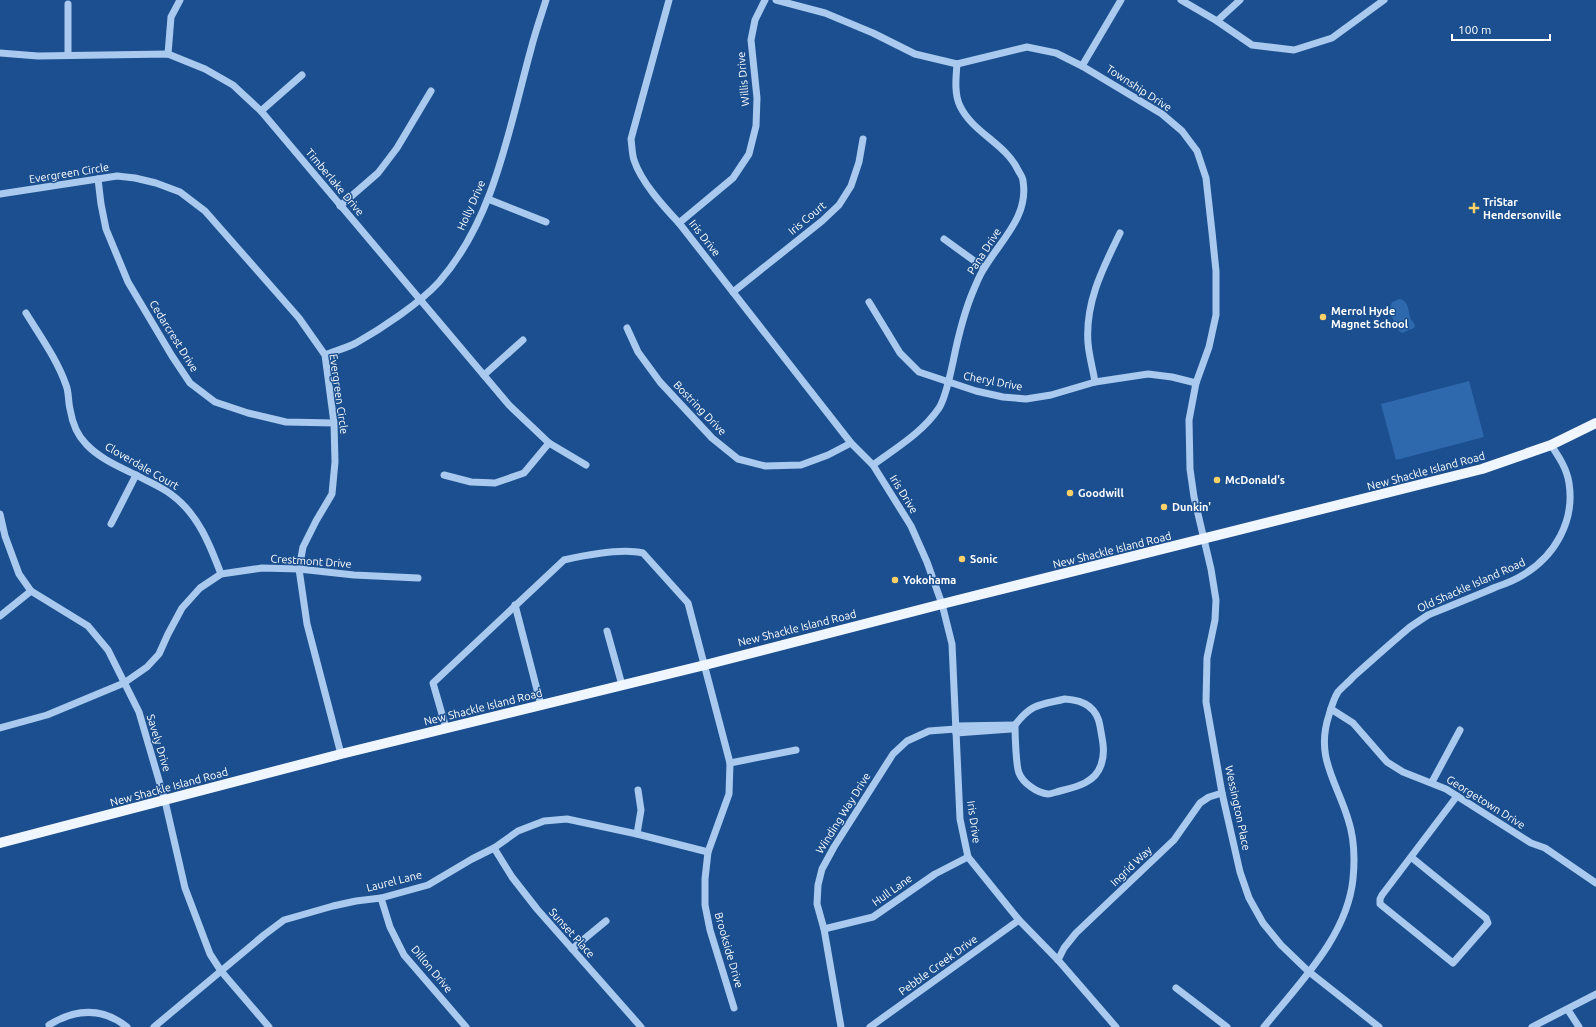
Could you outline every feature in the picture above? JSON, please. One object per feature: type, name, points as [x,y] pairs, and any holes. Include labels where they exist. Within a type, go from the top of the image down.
[{"type":"main road","name":"New Shackle Island Road","points":[[0,843],[341,754],[705,665],[1482,469],[1552,445],[1596,423]]},
{"type":"street","points":[[168,54],[171,17],[180,0]]},
{"type":"street","name":"Holly Drive","points":[[325,355],[356,343],[420,300],[439,282],[471,234],[488,199],[518,104],[531,49],[546,0]]},
{"type":"street","name":"Iris Drive","points":[[669,0],[631,139],[634,160],[648,186],[679,223],[851,443],[873,465],[894,496],[911,526],[927,562],[942,604],[952,644],[960,819],[968,857],[1020,920],[1058,960],[1116,1027]]},
{"type":"street","name":"Willis Drive","points":[[679,223],[733,178],[749,154],[756,126],[757,98],[751,40],[755,20],[765,0]]},
{"type":"street","name":"Township Drive","points":[[776,0],[825,13],[873,33],[915,54],[957,64],[1027,47],[1056,53],[1082,66],[1162,114],[1182,132],[1197,151],[1206,178],[1216,271],[1216,315],[1209,347],[1196,383],[1189,420],[1190,469],[1203,540]]},
{"type":"street","points":[[1082,66],[1121,0]]},
{"type":"street","points":[[1181,0],[1252,45],[1294,50],[1332,38],[1384,0]]},
{"type":"street","points":[[1216,21],[1240,0]]},
{"type":"street","points":[[68,4],[68,55]]},
{"type":"street","name":"Timberlake Drive","points":[[0,54],[38,56],[168,54],[205,69],[233,85],[261,111],[509,405],[549,444],[586,465]]},
{"type":"street","name":"Pana Drive","points":[[873,465],[923,428],[940,407],[948,383],[965,313],[974,289],[984,268],[1008,235],[1020,214],[1024,198],[1023,180],[1014,161],[1001,147],[970,122],[960,105],[956,84],[957,64]]},
{"type":"street","points":[[261,111],[302,75]]},
{"type":"street","points":[[340,206],[378,173],[398,148],[431,91]]},
{"type":"street","name":"Iris Court","points":[[733,292],[822,221],[839,205],[851,186],[859,162],[862,139]]},
{"type":"street","name":"Evergreen Circle","points":[[0,194],[117,176],[135,178],[156,183],[180,192],[205,211],[299,318],[325,355],[334,424],[335,462],[332,494],[303,547],[299,569],[307,624],[341,754]]},
{"type":"street","name":"Cedarcrest Drive","points":[[98,179],[106,229],[128,282],[172,356],[190,383],[215,402],[248,413],[286,422],[334,424]]},
{"type":"street","points":[[488,199],[546,222]]},
{"type":"street","points":[[1095,382],[1088,344],[1088,323],[1091,303],[1098,279],[1120,232]]},
{"type":"street","points":[[944,239],[984,268]]},
{"type":"street","name":"Cheryl Drive","points":[[868,302],[900,353],[919,372],[948,383],[976,391],[1026,399],[1051,395],[1095,382],[1148,374],[1172,377],[1196,383]]},
{"type":"street","name":"Cloverdale Court","points":[[26,313],[49,350],[62,375],[66,385],[75,427],[86,444],[101,457],[119,468],[136,475],[172,494],[188,508],[201,528],[221,574]]},
{"type":"street","name":"Bostring Drive","points":[[627,328],[638,352],[660,382],[712,438],[738,459],[765,466],[801,465],[828,455],[851,443]]},
{"type":"street","points":[[484,375],[523,340]]},
{"type":"street","points":[[444,475],[470,482],[495,483],[524,473],[549,444]]},
{"type":"street","name":"Old Shackle Island Road","points":[[1264,1027],[1325,949],[1341,920],[1353,879],[1354,854],[1349,820],[1330,777],[1325,756],[1324,741],[1326,724],[1338,692],[1400,635],[1428,614],[1522,576],[1540,564],[1552,551],[1568,521],[1570,506],[1569,483],[1562,462],[1552,445]]},
{"type":"street","points":[[111,524],[136,475]]},
{"type":"street","name":"Savely Drive","points":[[0,514],[5,536],[18,574],[31,591],[88,626],[108,650],[139,712],[165,800],[186,888],[210,954],[222,971],[269,1027]]},
{"type":"street","name":"Wessington Place","points":[[1203,540],[1211,569],[1216,600],[1215,620],[1207,658],[1206,702],[1222,793],[1240,872],[1249,898],[1263,923],[1281,945],[1308,971],[1379,1027]]},
{"type":"street","name":"Brookside Drive","points":[[515,605],[564,560],[587,555],[633,551],[643,553],[688,603],[730,763],[729,794],[708,852],[705,879],[705,905],[710,930],[734,1008]]},
{"type":"street","name":"Crestmont Drive","points":[[0,728],[47,715],[124,683],[147,667],[159,654],[182,608],[200,588],[221,574],[262,568],[299,569],[354,575],[418,578]]},
{"type":"street","points":[[0,616],[31,591]]},
{"type":"street","points":[[446,728],[433,683],[515,605],[540,705]]},
{"type":"street","points":[[607,631],[622,685]]},
{"type":"street","points":[[1065,699],[1076,699],[1095,711],[1099,718],[1104,751],[1101,766],[1090,780],[1077,787],[1048,794],[1037,790],[1023,780],[1018,772],[1015,727],[1028,710],[1033,707],[1065,699]]},
{"type":"street","name":"Georgetown Drive","points":[[1331,709],[1353,723],[1387,762],[1403,772],[1432,782],[1457,796],[1531,843],[1545,848],[1596,883]]},
{"type":"street","name":"Winding Way Drive","points":[[841,1027],[824,929],[817,904],[818,885],[822,869],[834,847],[893,754],[907,741],[929,731],[1015,727]]},
{"type":"street","points":[[1432,782],[1460,730]]},
{"type":"street","points":[[730,763],[796,750]]},
{"type":"street","points":[[637,834],[641,810],[638,790]]},
{"type":"street","name":"Ingrid Way","points":[[1058,960],[1064,948],[1076,932],[1174,840],[1200,803],[1209,797],[1222,793]]},
{"type":"street","points":[[1411,857],[1486,918],[1488,923],[1454,963],[1380,904],[1380,899],[1382,895],[1457,796]]},
{"type":"street","name":"Laurel Lane","points":[[154,1027],[284,920],[333,906],[381,898],[428,885],[494,848],[518,832],[544,821],[567,819],[637,834],[708,852]]},
{"type":"street","name":"Sunset Place","points":[[494,848],[528,899],[641,1027]]},
{"type":"street","name":"Hull Lane","points":[[824,929],[874,917],[935,874],[968,857]]},
{"type":"street","name":"Dillon Drive","points":[[381,898],[390,927],[404,955],[466,1027]]},
{"type":"street","name":"Pebble Creek Drive","points":[[870,1027],[1020,920]]},
{"type":"street","points":[[572,949],[606,921]]},
{"type":"street","points":[[1176,988],[1227,1027]]},
{"type":"street","points":[[1532,1027],[1547,1018],[1568,1010],[1596,994]]},
{"type":"street","points":[[1568,1010],[1579,1027]]},
{"type":"street","points":[[49,1025],[62,1017],[79,1012],[101,1013],[118,1020],[127,1027]]},
{"type":"shaded area","points":[[1399,299],[1405,301],[1410,318],[1415,325],[1414,328],[1402,333],[1399,331],[1389,311],[1392,302]]},
{"type":"shaded area","points":[[1469,381],[1484,437],[1396,460],[1381,404]]},
{"type":"place","name":"TriStar Hendersonville","points":[[1474,208]]},
{"type":"place","name":"Merrol Hyde Magnet School","points":[[1323,317]]},
{"type":"place","name":"McDonald's","points":[[1217,480]]},
{"type":"place","name":"Goodwill","points":[[1070,493]]},
{"type":"place","name":"Dunkin'","points":[[1164,507]]},
{"type":"place","name":"Sonic","points":[[962,559]]},
{"type":"place","name":"Yokohama","points":[[895,580]]}]
